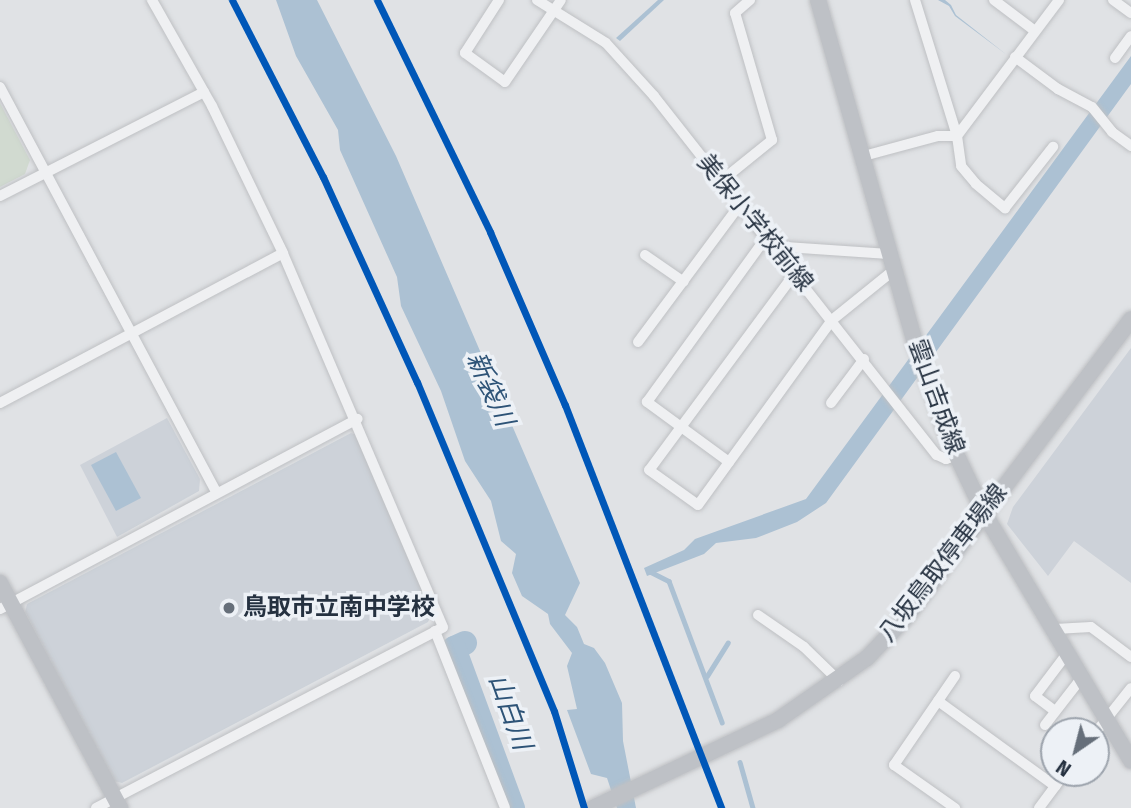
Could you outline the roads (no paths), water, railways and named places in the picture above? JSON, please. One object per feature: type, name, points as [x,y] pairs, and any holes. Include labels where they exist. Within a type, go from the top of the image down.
[{"type":"street","points":[[96,808],[118,803],[443,627],[358,419],[284,253],[204,92],[152,0]]},
{"type":"street","points":[[499,0],[465,53],[505,82],[558,5]]},
{"type":"street","name":"美保小学校前線","points":[[537,0],[558,5],[606,43],[654,96],[768,243],[864,359],[937,455],[946,459],[956,456]]},
{"type":"street","points":[[720,182],[772,141],[735,13],[750,0]]},
{"type":"street","name":"雲山吉成線","points":[[818,0],[860,157],[915,343],[956,456],[984,513],[1106,717]]},
{"type":"street","points":[[915,0],[957,136],[961,166],[1005,208],[1053,146]]},
{"type":"street","points":[[994,0],[1035,31]]},
{"type":"street","points":[[957,136],[1059,0]]},
{"type":"street","points":[[1113,0],[1131,13]]},
{"type":"street","points":[[1115,58],[1131,36]]},
{"type":"street","points":[[1015,57],[1058,89],[1092,107],[1108,122],[1112,132],[1131,146]]},
{"type":"street","points":[[0,87],[135,332],[217,493]]},
{"type":"street","points":[[0,196],[204,92]]},
{"type":"street","points":[[860,157],[938,136],[957,136]]},
{"type":"street","points":[[639,342],[739,206]]},
{"type":"street","points":[[729,462],[647,402],[768,243],[891,262]]},
{"type":"street","points":[[0,403],[284,253]]},
{"type":"street","points":[[645,255],[684,282]]},
{"type":"street","points":[[795,273],[649,470],[698,505],[832,320],[891,262]]},
{"type":"street","name":"八坂鳥取停車場線","points":[[593,808],[778,720],[839,681],[906,617],[1131,319]]},
{"type":"street","points":[[831,403],[864,359]]},
{"type":"street","points":[[5,606],[358,419]]},
{"type":"street","points":[[0,583],[5,606],[118,803]]},
{"type":"street","points":[[758,615],[804,647],[839,681]]},
{"type":"street","points":[[1055,629],[1091,627],[1131,657]]},
{"type":"street","points":[[435,631],[505,808]]},
{"type":"street","points":[[1055,711],[1035,696],[1069,652]]},
{"type":"street","points":[[955,676],[894,765],[955,808]]},
{"type":"street","points":[[1051,717],[1083,676]]},
{"type":"street","points":[[1108,717],[1131,688]]},
{"type":"street","points":[[938,701],[1040,775]]},
{"type":"street","name":"雲山吉成線","points":[[1110,723],[1131,761]]},
{"type":"street","points":[[1039,808],[1054,787]]},
{"type":"water","name":"新袋川","points":[[276,0],[317,0],[396,156],[580,583],[565,615],[577,627],[584,644],[594,648],[605,663],[622,703],[623,741],[636,808],[617,808],[607,778],[591,774],[567,710],[577,709],[567,666],[572,653],[550,624],[548,614],[522,596],[512,573],[516,554],[501,541],[491,501],[465,461],[441,391],[401,306],[397,277],[340,150],[338,130],[296,56]]},
{"type":"water","points":[[658,0],[664,0],[620,41],[616,38]]},
{"type":"water","points":[[938,0],[945,0],[956,15],[1007,55],[955,16],[949,6]]},
{"type":"water","points":[[1131,56],[1131,84],[826,503],[797,522],[756,538],[716,543],[704,554],[647,576],[644,568],[684,550],[695,539],[806,499]]},
{"type":"water","points":[[116,452],[141,498],[116,511],[91,465]]},
{"type":"waterway","points":[[651,572],[669,581],[722,722]]},
{"type":"waterway","name":"山白川","points":[[465,643],[454,648],[513,808]]},
{"type":"waterway","points":[[707,676],[728,643]]},
{"type":"waterway","points":[[740,762],[753,808]]},
{"type":"place","name":"鳥取市立南中学校","points":[[229,608]]}]
